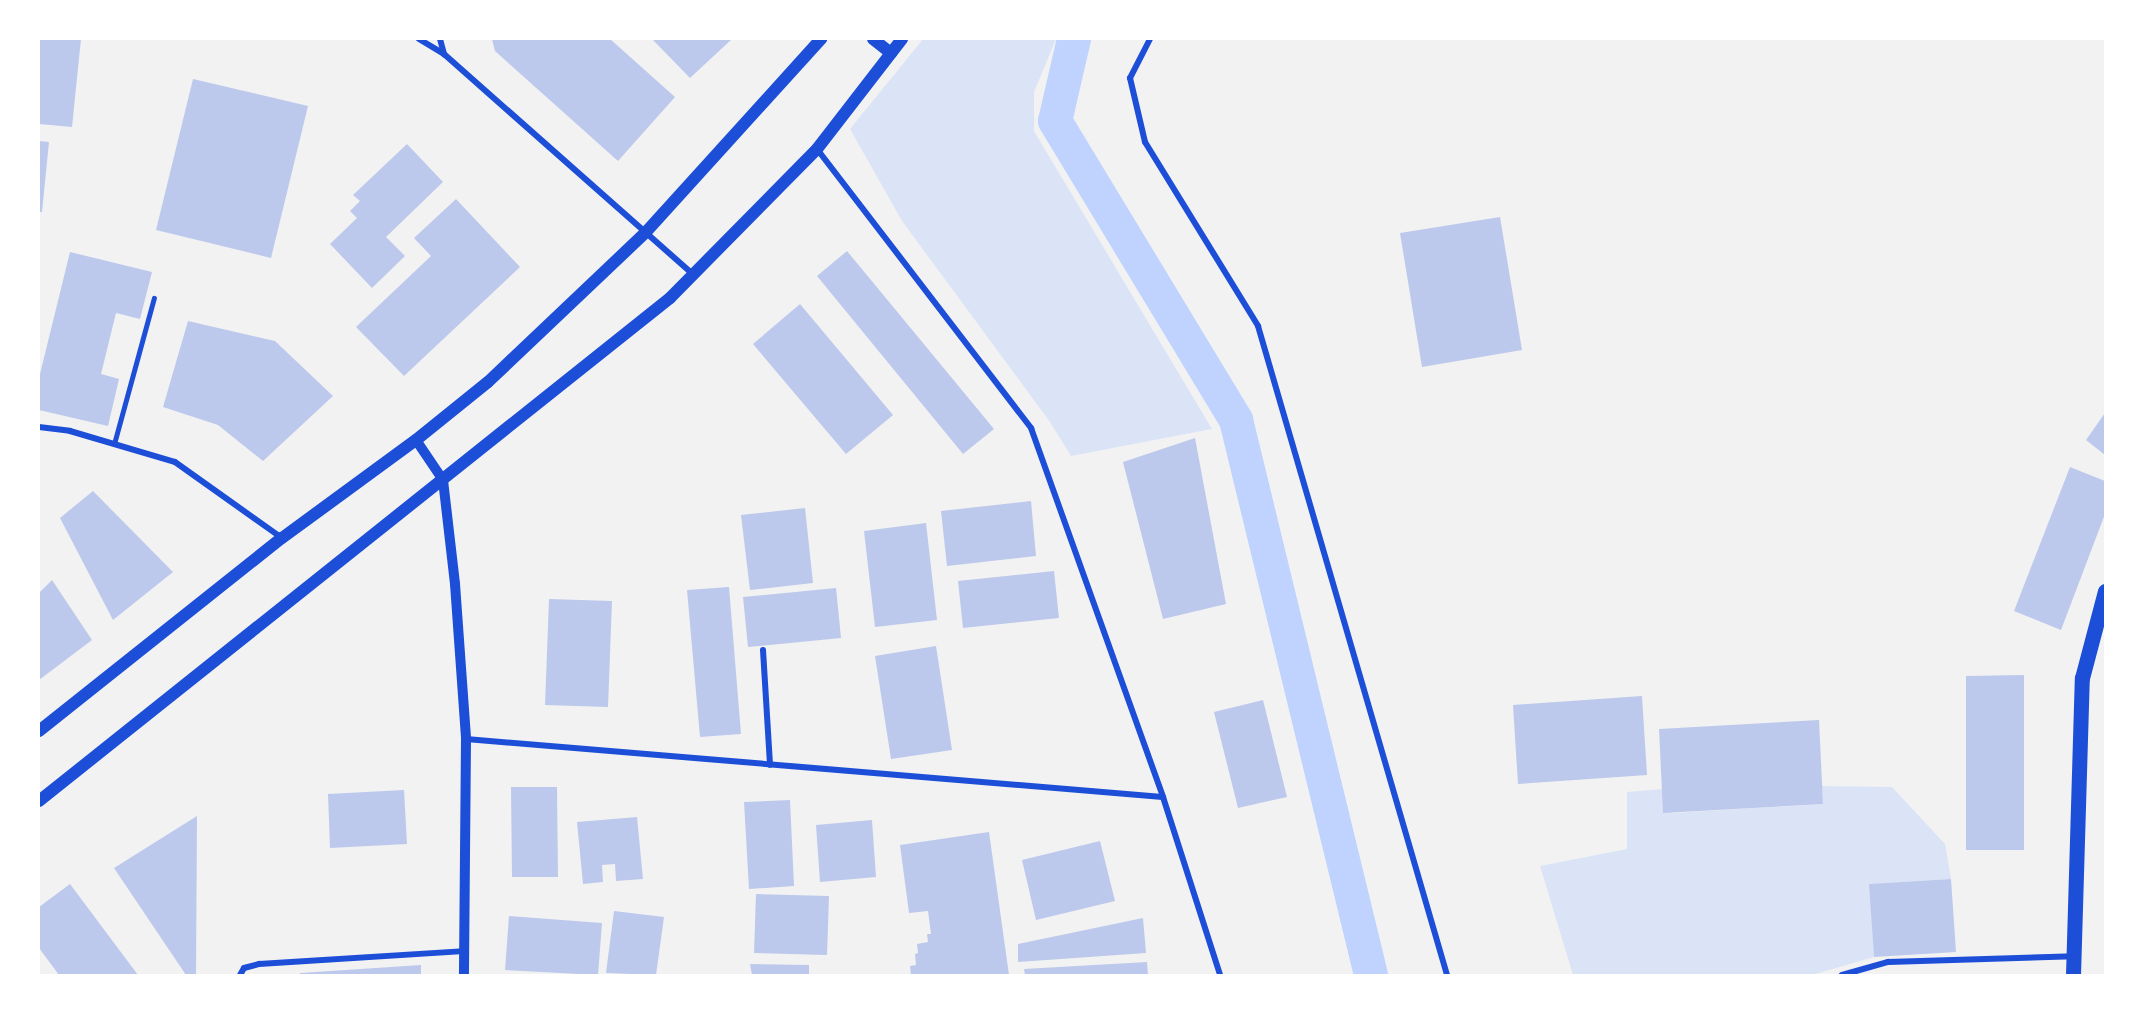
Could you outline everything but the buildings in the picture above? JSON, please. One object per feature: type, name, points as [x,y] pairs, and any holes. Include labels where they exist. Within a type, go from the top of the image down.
[{"type":"main road","points":[[39,731],[282,538],[416,440],[488,382],[646,232],[821,39]]},
{"type":"main road","points":[[873,39],[891,53]]},
{"type":"main road","points":[[39,801],[623,337],[693,274],[817,149],[902,39]]},
{"type":"main road","points":[[2073,975],[2082,678],[2105,591]]},
{"type":"street","points":[[419,39],[444,54],[693,274]]},
{"type":"street","points":[[440,39],[444,54]]},
{"type":"street","points":[[1150,39],[1130,78],[1145,142],[1258,326],[1447,975]]},
{"type":"street","points":[[817,149],[1031,428],[1163,797],[1220,975]]},
{"type":"street","points":[[39,427],[70,431],[175,462],[282,538]]},
{"type":"street","points":[[416,440],[443,480],[466,739],[464,975]]},
{"type":"street","points":[[763,650],[770,765]]},
{"type":"street","points":[[466,739],[1163,797]]},
{"type":"street","points":[[240,975],[244,968],[259,964],[464,951]]},
{"type":"street","points":[[1842,975],[1888,962],[2074,956]]},
{"type":"lane","points":[[114,444],[154,298]]},
{"type":"shaded area","points":[[923,39],[1056,39],[1034,92],[1034,131],[1212,429],[1071,456],[1050,422],[902,221],[850,129]]},
{"type":"shaded area","points":[[1822,786],[1892,787],[1945,844],[1951,879],[1870,884],[1874,957],[1812,975],[1573,975],[1540,866],[1627,849],[1627,792],[1662,789],[1673,813],[1823,804]]},
{"type":"waterway","points":[[1074,39],[1055,121],[1236,420],[1371,975]]}]
